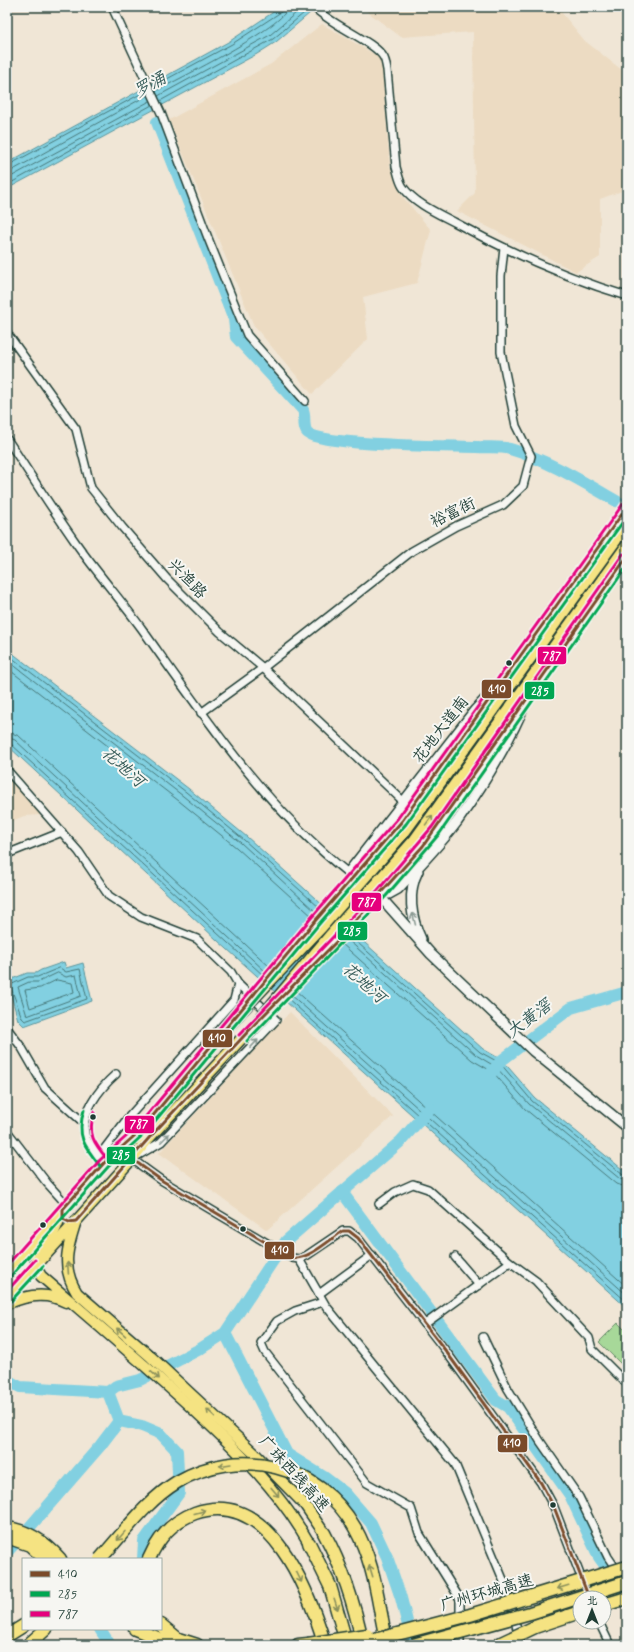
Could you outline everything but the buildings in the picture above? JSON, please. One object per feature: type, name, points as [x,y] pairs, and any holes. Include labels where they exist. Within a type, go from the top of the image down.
[{"type":"highway","points":[[101,1558],[148,1506],[165,1491],[182,1480],[201,1471],[221,1465],[242,1463],[270,1465],[288,1470],[310,1481],[327,1493],[345,1513],[355,1528],[365,1552],[380,1609],[387,1645]]},
{"type":"highway","points":[[150,1558],[156,1545],[166,1532],[189,1516],[210,1510],[234,1512],[254,1521],[275,1539],[293,1566],[311,1604],[325,1645]]},
{"type":"highway","points":[[7,1528],[22,1531],[36,1538],[59,1558]]},
{"type":"highway","name":"广珠西线高速","points":[[324,1533],[338,1561],[349,1591],[363,1645]]},
{"type":"highway","points":[[7,1537],[30,1545],[45,1558]]},
{"type":"highway","name":"广珠西线高速","points":[[309,1543],[330,1586],[346,1645]]},
{"type":"highway","name":"广州环城高速","points":[[355,1645],[470,1615],[627,1567]]},
{"type":"highway","name":"广州环城高速","points":[[413,1645],[514,1617],[627,1583]]},
{"type":"highway","points":[[612,1603],[627,1598]]},
{"type":"highway","points":[[302,1645],[405,1629],[470,1615]]},
{"type":"highway","points":[[497,1645],[535,1627],[572,1615]]},
{"type":"highway","points":[[437,1645],[514,1617]]},
{"type":"highway","points":[[162,1626],[178,1639],[196,1645]]},
{"type":"highway","points":[[7,1636],[22,1627]]},
{"type":"highway","points":[[28,1645],[45,1630]]},
{"type":"highway","points":[[137,1630],[176,1645]]},
{"type":"main road","name":"花地大道南","points":[[348,874],[475,710],[503,680],[627,507]]},
{"type":"main road","name":"花地大道南","points":[[102,1159],[141,1130],[243,1010],[322,927],[404,833],[627,525]]},
{"type":"main road","points":[[256,1023],[331,934],[414,840],[627,545]]},
{"type":"main road","points":[[7,1298],[132,1160],[149,1138],[256,1023],[387,888],[448,813],[627,557]]},
{"type":"main road","points":[[243,1010],[305,933],[390,836],[424,792],[503,680]]},
{"type":"main road","points":[[374,892],[383,894],[394,892],[423,862],[456,822],[484,780],[513,731],[528,698]]},
{"type":"main road","points":[[423,862],[414,878],[411,900],[418,932],[430,954]]},
{"type":"main road","points":[[348,874],[374,892],[430,954],[533,1052],[627,1127]]},
{"type":"main road","points":[[7,1273],[65,1207],[102,1159]]},
{"type":"main road","points":[[65,1207],[63,1219],[69,1222],[76,1221]]},
{"type":"main road","points":[[65,1207],[52,1234],[39,1250],[36,1258],[36,1266],[41,1276],[78,1309]]},
{"type":"main road","name":"广珠西线高速","points":[[76,1221],[68,1250],[67,1270],[70,1282],[77,1293],[151,1357],[171,1383],[264,1480],[289,1511],[309,1543]]},
{"type":"main road","points":[[7,1304],[25,1297],[49,1296],[57,1297],[78,1309]]},
{"type":"main road","name":"广珠西线高速","points":[[78,1309],[143,1364],[171,1383],[279,1478],[304,1505],[324,1533]]},
{"type":"street","points":[[112,7],[161,114],[247,335],[305,400]]},
{"type":"street","points":[[315,8],[330,21],[374,48],[384,57],[387,70],[396,167],[402,186],[415,198],[432,210],[504,248],[565,276],[627,296]]},
{"type":"street","name":"裕富街","points":[[201,713],[263,668],[412,551],[456,526],[503,506],[523,486],[531,456],[516,426],[501,352],[501,276],[504,248]]},
{"type":"street","name":"兴渔路","points":[[7,333],[76,429],[89,483],[99,499],[167,579],[220,632],[263,668],[404,802]]},
{"type":"street","points":[[7,439],[76,543],[141,628],[201,713],[239,763],[295,825],[348,874]]},
{"type":"street","points":[[7,770],[79,852],[109,896],[141,917],[197,938],[231,972],[238,984],[276,1020],[161,1142],[132,1160],[161,1180],[266,1243],[296,1259],[323,1302],[455,1464],[507,1589],[521,1645]]},
{"type":"street","points":[[7,854],[62,832]]},
{"type":"street","points":[[116,1074],[104,1084],[95,1098],[85,1124],[87,1139],[102,1159],[127,1119],[234,1000],[238,984]]},
{"type":"street","points":[[7,1028],[22,1048],[45,1088],[85,1124]]},
{"type":"street","points":[[7,1131],[65,1207]]},
{"type":"street","points":[[379,1204],[395,1192],[413,1184],[428,1189],[510,1262],[536,1281],[589,1338],[592,1350],[627,1384]]},
{"type":"street","points":[[296,1259],[306,1256],[343,1231],[349,1231],[358,1238],[428,1322],[549,1496],[586,1590]]},
{"type":"street","points":[[319,1294],[372,1255]]},
{"type":"street","points":[[455,1257],[479,1285]]},
{"type":"street","points":[[428,1322],[510,1262]]},
{"type":"street","points":[[323,1302],[295,1311],[277,1320],[261,1343],[265,1352],[367,1483],[411,1508],[420,1533],[460,1599],[460,1645]]},
{"type":"street","points":[[483,1337],[508,1389],[540,1441],[579,1497],[608,1557],[627,1583]]},
{"type":"street","points":[[603,1630],[610,1645]]},
{"type":"shaded area","points":[[361,7],[557,7],[585,41],[627,74],[627,189],[600,199],[600,257],[576,272],[457,211],[475,193],[473,32],[401,37]]},
{"type":"shaded area","points":[[614,7],[627,7],[627,21]]},
{"type":"shaded area","points":[[322,24],[381,58],[390,166],[402,196],[431,230],[417,283],[363,297],[368,339],[312,394],[254,326],[169,120],[271,64]]},
{"type":"shaded area","points":[[7,776],[41,815],[24,816],[7,823]]},
{"type":"shaded area","points":[[290,1012],[393,1116],[267,1230],[159,1153]]},
{"type":"green space","points":[[618,1323],[627,1332],[627,1370],[599,1342]]},
{"type":"water","name":"罗涌","points":[[281,7],[317,7],[276,42],[257,54],[7,189],[7,163],[230,41]]},
{"type":"water","name":"花地河","points":[[7,649],[189,789],[247,837],[483,1049],[502,1060],[535,1098],[627,1173],[627,1308],[217,940],[7,745]]},
{"type":"water","points":[[64,962],[66,968],[83,963],[92,1001],[24,1026],[18,1020],[7,981],[27,973],[36,973]]},
{"type":"waterway","points":[[157,122],[234,319],[236,337],[303,410],[305,428],[308,433],[337,441],[361,443],[506,448],[525,454],[555,467],[627,507]]},
{"type":"waterway","name":"大黄滘","points":[[492,1072],[502,1060],[571,1008],[627,992]]},
{"type":"waterway","points":[[7,1380],[20,1387],[108,1392],[116,1386],[140,1380],[200,1349],[225,1333],[286,1241],[401,1141],[430,1108]]},
{"type":"waterway","points":[[342,1192],[496,1400],[508,1407],[570,1495],[599,1557],[627,1596]]},
{"type":"waterway","points":[[225,1333],[287,1454],[324,1477],[345,1493],[371,1523],[387,1557],[401,1598],[413,1645]]},
{"type":"waterway","points":[[108,1392],[119,1421],[142,1426],[161,1434],[177,1451],[179,1493],[144,1541],[143,1558]]},
{"type":"waterway","points":[[28,1529],[100,1446],[119,1421]]},
{"type":"waterway","points":[[7,1552],[15,1543]]},
{"type":"waterway","points":[[101,1630],[110,1645]]},
{"type":"transit line","name":"787","points":[[7,1265],[100,1160],[137,1127],[311,918],[398,818],[623,504]]},
{"type":"transit line","name":"410","points":[[627,507],[402,821],[315,921],[141,1130],[104,1163],[63,1209],[63,1219],[69,1222],[76,1221],[149,1138],[256,1023],[337,941],[423,846],[627,557]]},
{"type":"transit line","name":"285","points":[[11,1276],[108,1167],[145,1133],[319,924],[406,824],[627,516]]},
{"type":"transit line","name":"787","points":[[239,1035],[378,890],[432,827],[623,554]]},
{"type":"transit line","name":"285","points":[[247,1041],[386,896],[440,833],[627,566]]},
{"type":"transit line","name":"285","points":[[84,1110],[81,1134],[86,1146],[100,1166]]},
{"type":"transit line","name":"787","points":[[94,1112],[91,1127],[93,1138],[99,1149],[108,1160]]},
{"type":"transit line","name":"410","points":[[132,1159],[161,1180],[292,1258],[298,1258],[312,1253],[343,1231],[349,1231],[358,1238],[445,1350],[541,1483],[554,1507],[586,1590]]},
{"type":"transit line","name":"787","points":[[7,1291],[35,1260]]},
{"type":"transit line","name":"285","points":[[11,1301],[43,1266]]}]
